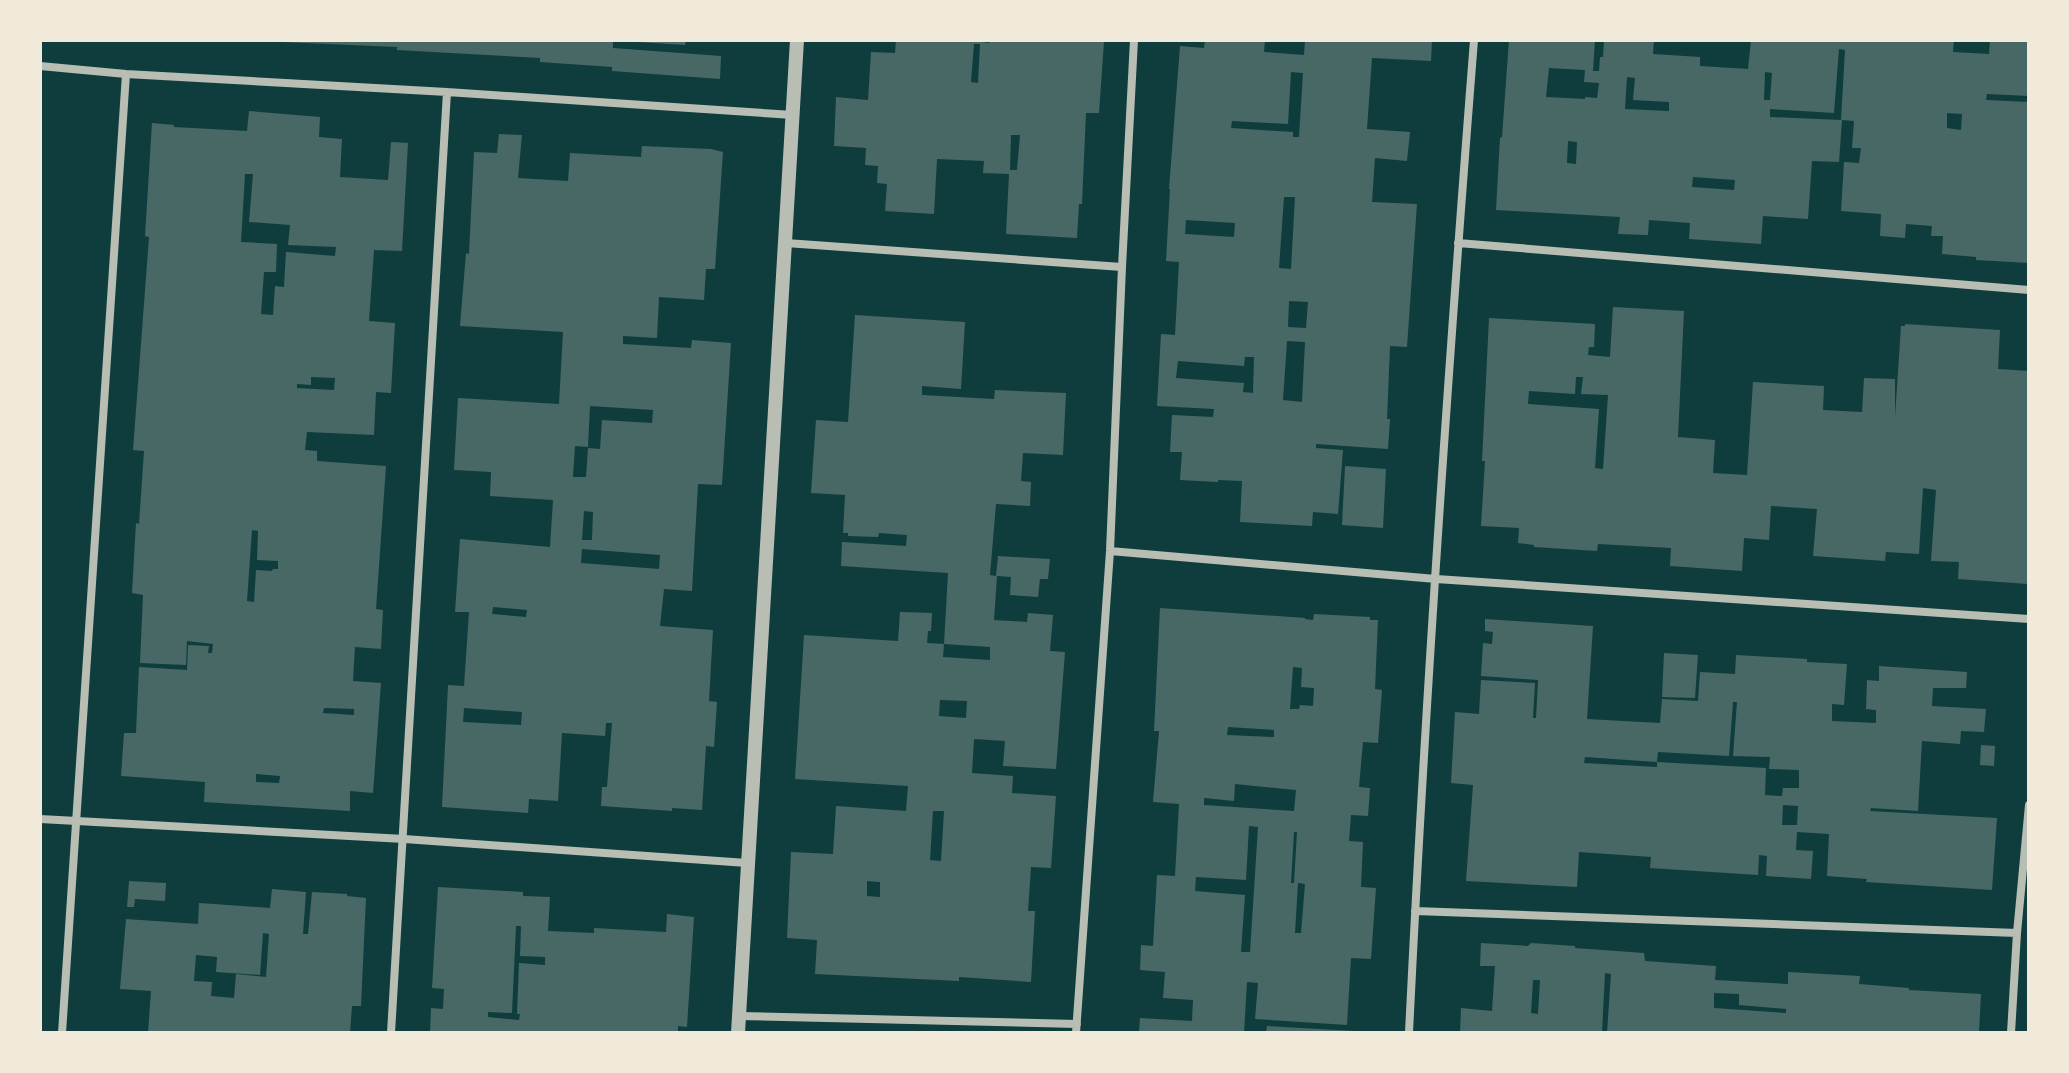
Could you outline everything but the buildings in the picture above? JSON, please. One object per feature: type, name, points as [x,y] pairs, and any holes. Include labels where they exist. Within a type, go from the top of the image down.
[{"type":"street","points":[[738,1033],[797,40]]},
{"type":"street","points":[[739,1016],[1077,1028],[1110,551],[1134,40]]},
{"type":"street","points":[[1409,1033],[1436,579],[1474,40]]},
{"type":"street","points":[[40,66],[793,115]]},
{"type":"street","points":[[62,1033],[126,74]]},
{"type":"street","points":[[391,1033],[447,92]]},
{"type":"street","points":[[786,243],[1122,267]]},
{"type":"street","points":[[1458,243],[2029,290]]},
{"type":"street","points":[[1110,551],[1436,579],[2029,619]]},
{"type":"street","points":[[2011,1033],[2029,805]]},
{"type":"street","points":[[40,819],[404,839],[747,863]]},
{"type":"street","points":[[1415,911],[2017,933]]}]
